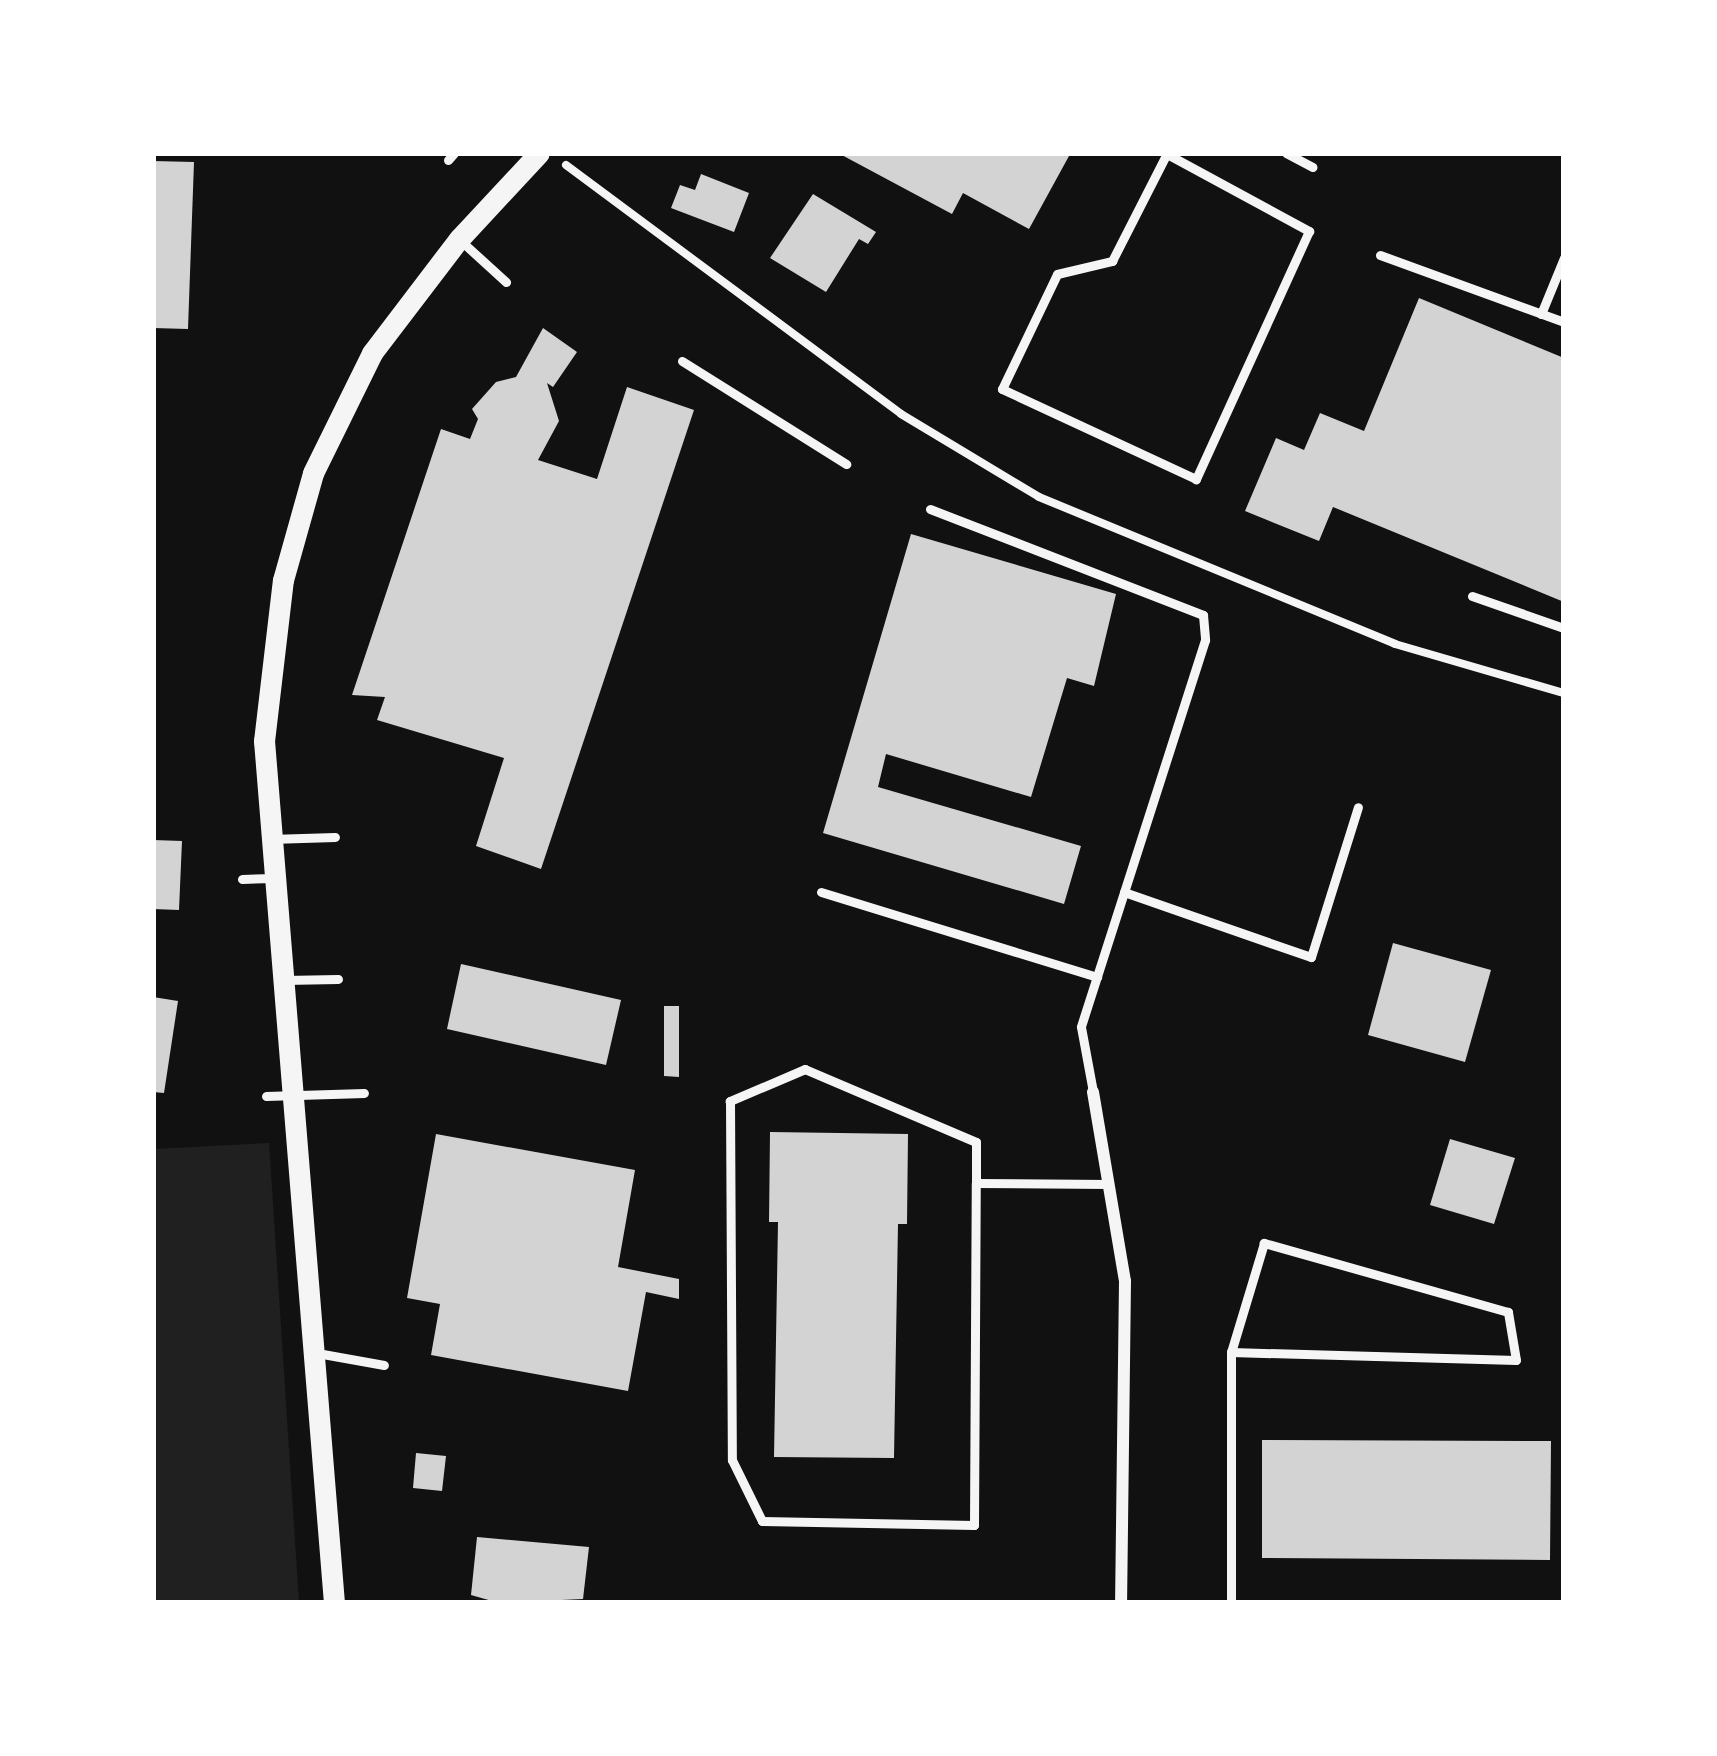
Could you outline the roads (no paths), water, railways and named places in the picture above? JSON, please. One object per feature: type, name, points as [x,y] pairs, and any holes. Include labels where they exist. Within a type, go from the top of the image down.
[{"type":"street","points":[[334,1603],[264,741],[283,580],[313,473],[372,353],[459,239],[539,153]]},
{"type":"street","points":[[1093,1093],[1126,1281],[1121,1603]]},
{"type":"lane","points":[[1286,153],[1312,167]]},
{"type":"lane","points":[[1167,154],[1309,231],[1196,479],[1002,389],[1057,274],[1112,261],[1167,154]]},
{"type":"lane","points":[[459,239],[506,282]]},
{"type":"lane","points":[[1380,255],[1564,322]]},
{"type":"lane","points":[[1541,314],[1564,258]]},
{"type":"lane","points":[[682,361],[846,464]]},
{"type":"lane","points":[[930,509],[1204,615],[1205,640],[1082,1027],[1093,1093]]},
{"type":"lane","points":[[1472,596],[1564,628]]},
{"type":"lane","points":[[1124,892],[1311,957],[1358,806]]},
{"type":"lane","points":[[271,839],[335,837]]},
{"type":"lane","points":[[242,879],[274,878]]},
{"type":"lane","points":[[820,892],[1097,976]]},
{"type":"lane","points":[[282,980],[338,979]]},
{"type":"lane","points":[[805,1069],[976,1142],[976,1183],[974,1525],[762,1521],[733,1460],[730,1101],[805,1069]]},
{"type":"lane","points":[[266,1096],[293,1099],[364,1093]]},
{"type":"lane","points":[[976,1183],[1108,1184]]},
{"type":"lane","points":[[1231,1352],[1516,1360],[1508,1312],[1264,1243],[1231,1352],[1231,1603]]},
{"type":"lane","points":[[316,1353],[384,1365]]}]
